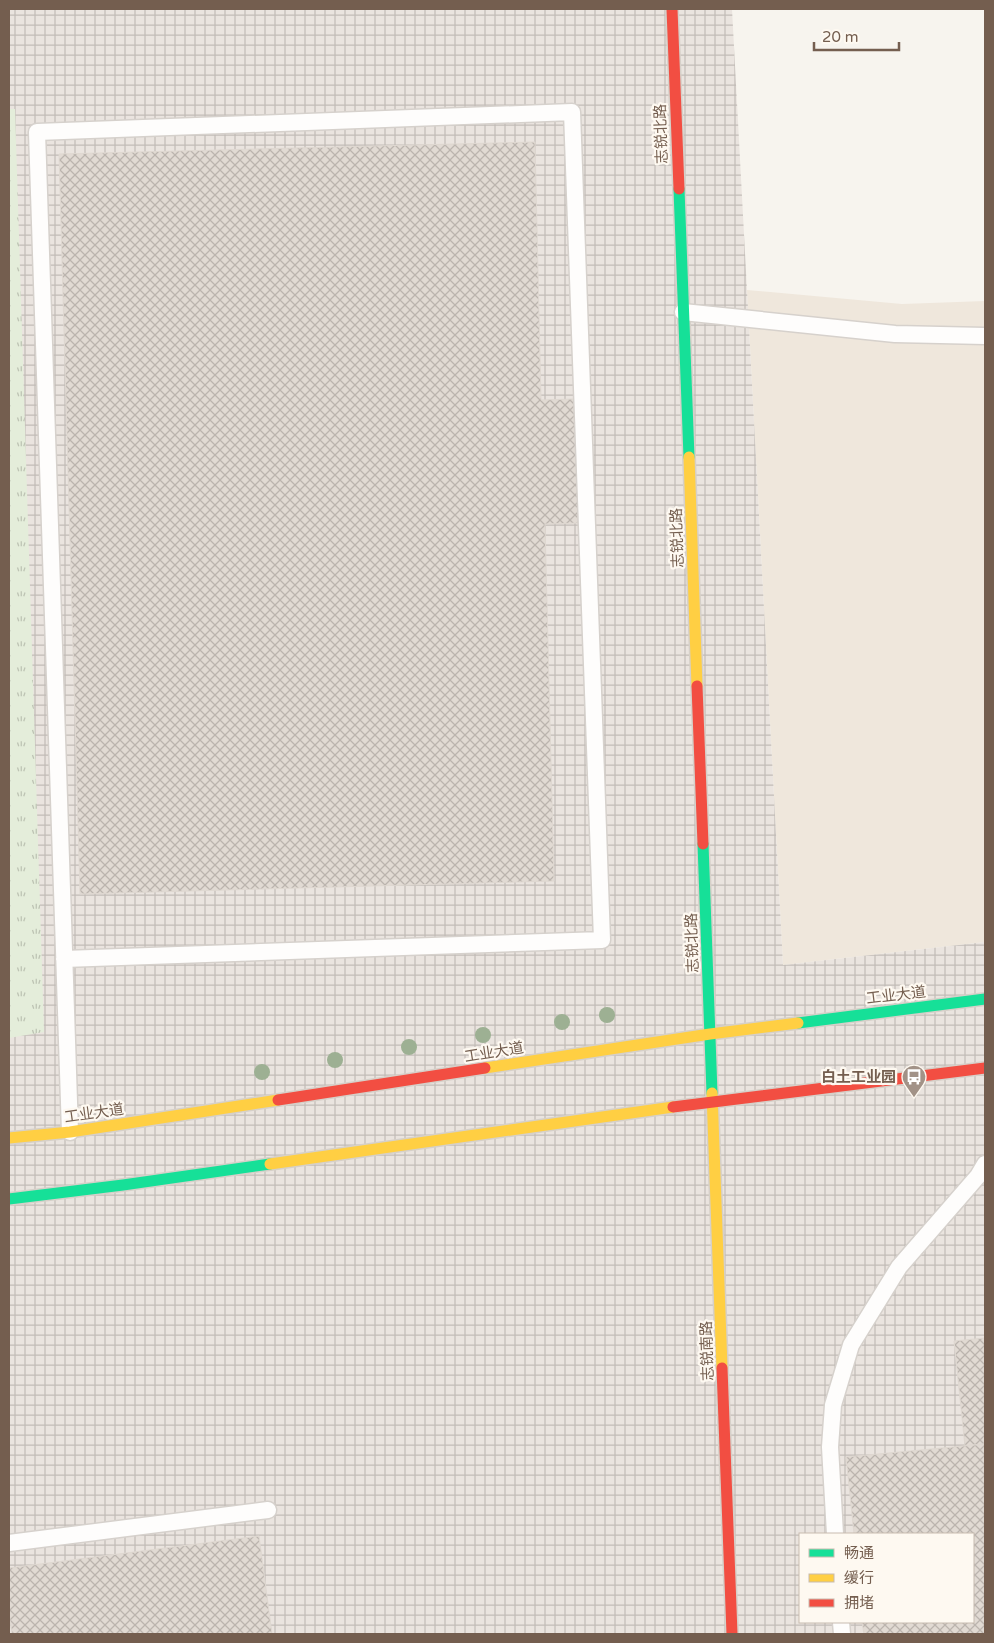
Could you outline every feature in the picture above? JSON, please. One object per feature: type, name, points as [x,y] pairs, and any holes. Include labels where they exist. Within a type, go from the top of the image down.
[{"type":"main road","name":"志锐北路","points":[[672,9],[712,1067]]},
{"type":"main road","name":"工业大道","points":[[9,1138],[70,1132],[710,1034],[985,999]]},
{"type":"main road","name":"志锐南路","points":[[712,1067],[732,1634]]},
{"type":"main road","points":[[9,1199],[124,1185],[712,1101],[985,1068]]},
{"type":"lane","points":[[64,959],[602,940],[572,112],[36,132],[64,959],[70,1132]]},
{"type":"lane","points":[[683,312],[895,334],[985,336]]},
{"type":"lane","points":[[836,1533],[830,1447],[833,1406],[851,1345],[899,1267],[978,1176],[985,1164]]},
{"type":"lane","points":[[9,1543],[268,1510]]},
{"type":"shaded area","points":[[9,9],[732,9],[783,965],[985,942],[985,1634],[9,1634]]},
{"type":"shaded area","points":[[747,290],[902,304],[985,301],[985,942],[783,965]]},
{"type":"green space","points":[[9,109],[15,109],[44,1032],[9,1038]]},
{"type":"building","points":[[535,142],[541,400],[575,399],[578,523],[545,524],[554,881],[80,894],[59,154]]},
{"type":"building","points":[[985,1338],[985,1444],[965,1446],[954,1341]]},
{"type":"building","points":[[985,1444],[985,1634],[864,1634],[862,1623],[974,1623],[974,1533],[854,1533],[846,1457]]},
{"type":"building","points":[[259,1536],[272,1634],[12,1634],[9,1614],[9,1568]]},
{"type":"traffic: fast","points":[[679,189],[689,457]]},
{"type":"traffic: fast","points":[[703,844],[712,1093]]},
{"type":"traffic: fast","points":[[798,1023],[985,999]]},
{"type":"traffic: fast","points":[[9,1199],[270,1164]]},
{"type":"traffic: slow","points":[[689,457],[697,686]]},
{"type":"traffic: slow","points":[[485,1068],[710,1034],[798,1023]]},
{"type":"traffic: slow","points":[[712,1093],[722,1368]]},
{"type":"traffic: slow","points":[[9,1138],[70,1132],[278,1100]]},
{"type":"traffic: slow","points":[[270,1164],[673,1107]]},
{"type":"traffic: jam","points":[[672,9],[679,189]]},
{"type":"traffic: jam","points":[[697,686],[703,844]]},
{"type":"traffic: jam","points":[[278,1100],[485,1068]]},
{"type":"traffic: jam","points":[[673,1107],[985,1068]]},
{"type":"traffic: jam","points":[[722,1368],[732,1634]]},
{"type":"place","name":"白土工业园","points":[[914,1098]]}]
